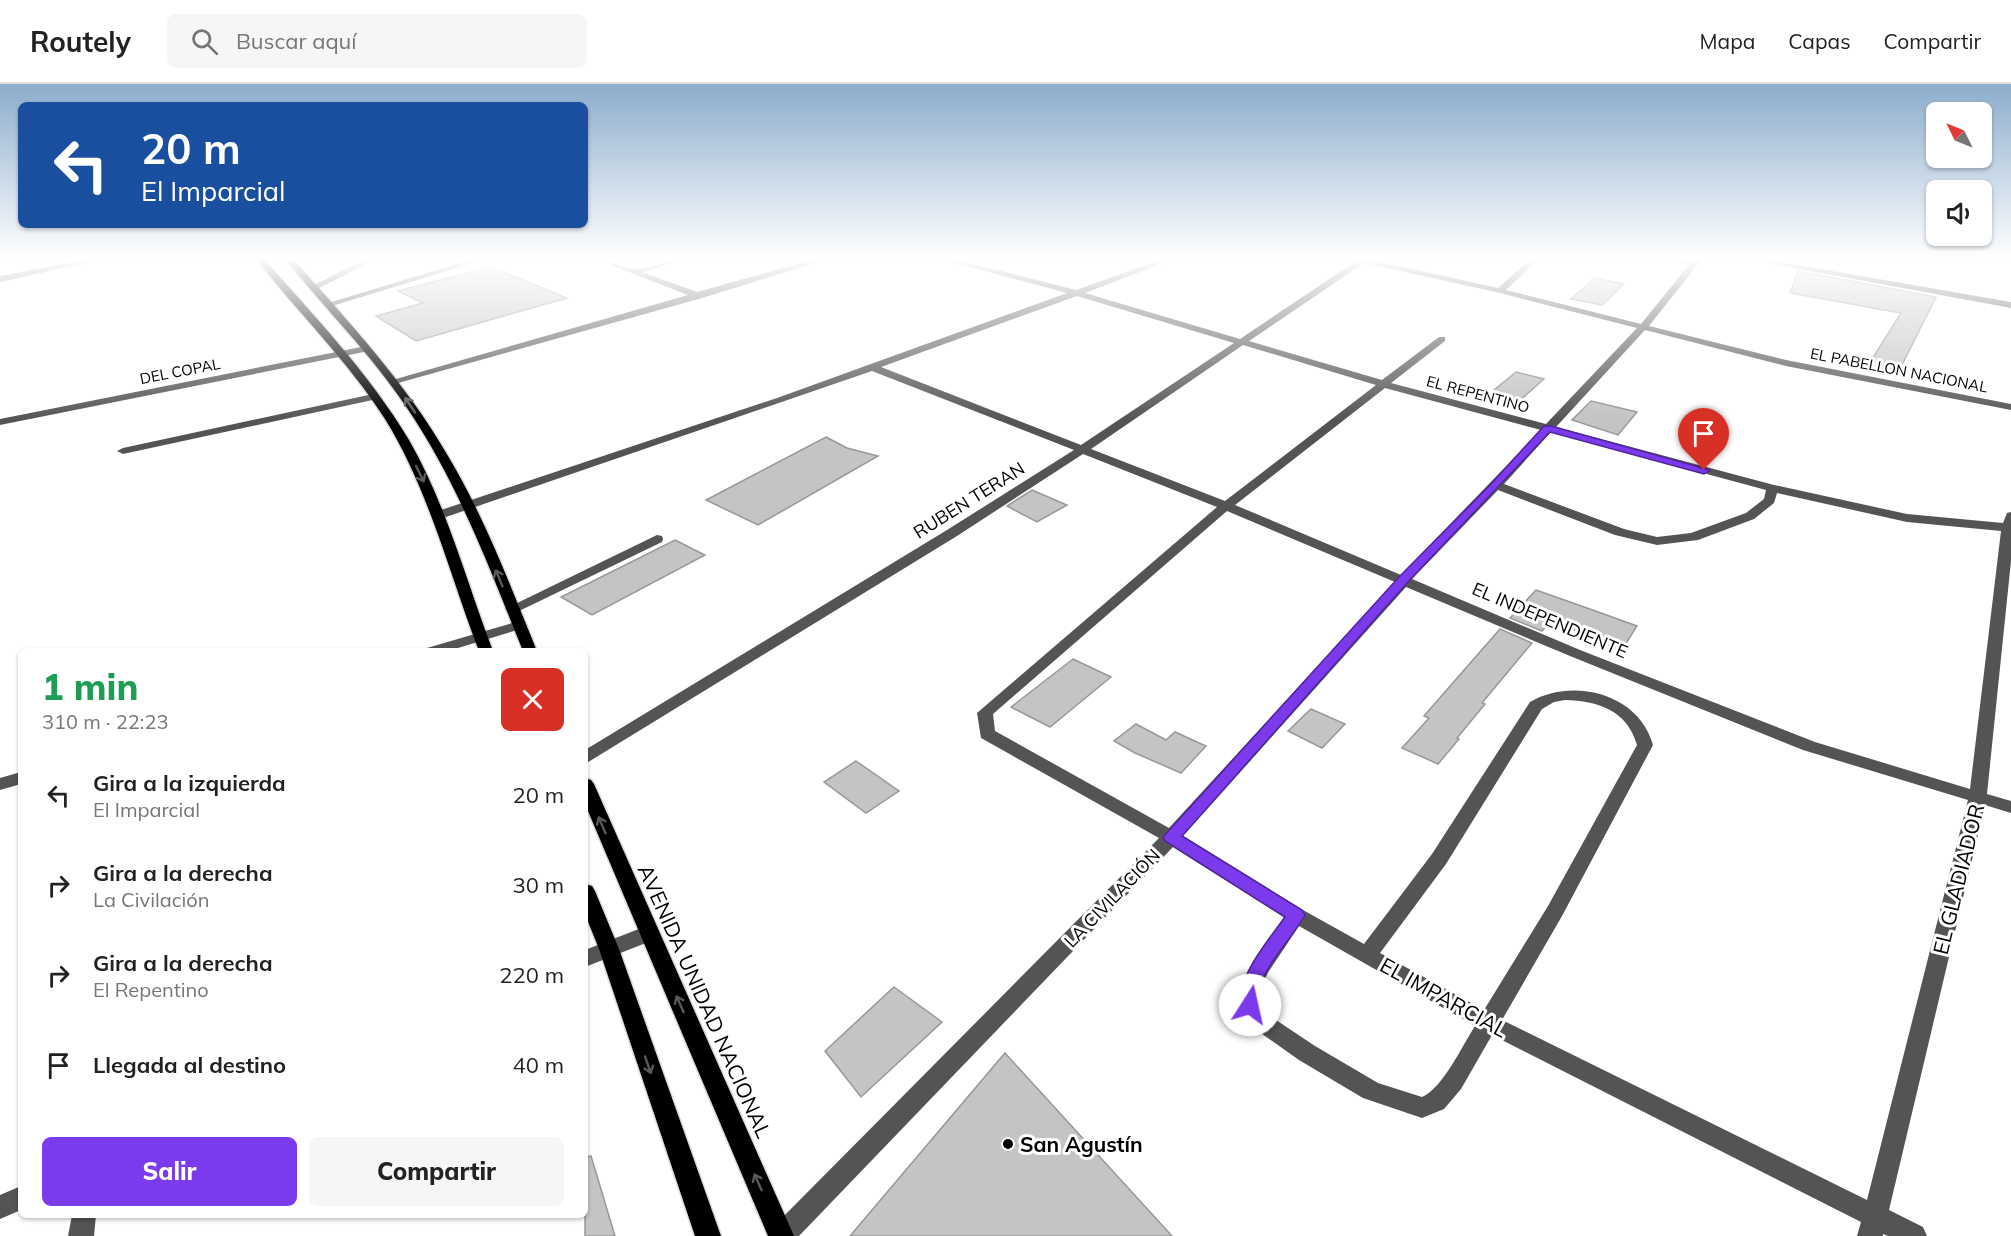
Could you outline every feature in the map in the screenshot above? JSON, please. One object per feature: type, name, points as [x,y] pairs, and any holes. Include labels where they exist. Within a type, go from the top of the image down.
[{"type":"main road","points":[[306,313],[341,354],[404,441],[439,515],[485,648]]},
{"type":"main road","points":[[335,313],[394,381],[460,485],[529,648]]},
{"type":"main road","name":"AVENIDA UNIDAD NACIONAL","points":[[588,791],[782,1236]]},
{"type":"main road","points":[[588,898],[609,949],[708,1236]]},
{"type":"street","points":[[394,381],[639,313]]},
{"type":"street","points":[[439,515],[874,368],[1028,313]]},
{"type":"street","name":"EL REPENTINO","points":[[1142,313],[1383,384],[1772,488],[1907,518],[2010,524]]},
{"type":"street","name":"RUBEN TERAN","points":[[588,756],[1082,450],[1282,313]]},
{"type":"street","name":"EL PABELLON NACIONAL","points":[[1584,313],[1868,380],[2011,407]]},
{"type":"street","name":"LA CIVILACIÓN","points":[[782,1236],[1171,837],[1404,580],[1496,485],[1654,313]]},
{"type":"street","points":[[1226,507],[1442,339]]},
{"type":"street","name":"DEL COPAL","points":[[0,422],[366,349]]},
{"type":"street","name":"EL INDEPENDIENTE","points":[[874,368],[1226,507],[1809,746],[2011,807]]},
{"type":"street","points":[[123,451],[373,397]]},
{"type":"street","points":[[1496,485],[1620,532],[1656,540],[1693,537],[1750,516],[1770,500],[1772,488]]},
{"type":"street","name":"EL IMPARCIAL","points":[[1226,507],[985,712],[987,734],[1171,837],[1296,915],[1488,1023],[1872,1227],[1914,1236]]},
{"type":"street","name":"EL GLADIADOR","points":[[1872,1227],[1978,797],[2010,524]]},
{"type":"street","points":[[512,609],[657,539]]},
{"type":"street","points":[[442,648],[519,625]]},
{"type":"street","points":[[1296,915],[1261,966],[1249,990],[1250,1005],[1259,1020],[1307,1053],[1371,1091],[1422,1108],[1436,1102],[1453,1082],[1555,911],[1645,745],[1641,728],[1622,711],[1594,699],[1573,695],[1553,697],[1536,706],[1438,859],[1367,955]]},
{"type":"street","points":[[0,784],[18,779]]},
{"type":"street","points":[[588,958],[649,933]]},
{"type":"street","points":[[0,1207],[18,1199]]},
{"type":"street","points":[[81,1236],[84,1218]]},
{"type":"building","points":[[388,313],[515,313],[416,341],[376,316]]},
{"type":"building","points":[[1901,313],[1928,313],[1898,373],[1867,367]]},
{"type":"building","points":[[1516,372],[1544,379],[1517,403],[1488,395]]},
{"type":"building","points":[[1591,401],[1637,412],[1618,435],[1572,420]]},
{"type":"building","points":[[826,437],[847,448],[878,456],[758,525],[706,500]]},
{"type":"building","points":[[1032,490],[1067,505],[1037,522],[1007,506]]},
{"type":"building","points":[[675,540],[705,555],[592,615],[561,597]]},
{"type":"building","points":[[1536,590],[1637,626],[1622,650],[1594,640],[1596,637],[1550,622],[1542,631],[1510,618]]},
{"type":"building","points":[[1500,629],[1532,643],[1482,703],[1485,704],[1457,738],[1459,739],[1438,764],[1402,748],[1429,718],[1424,716]]},
{"type":"building","points":[[1073,659],[1111,677],[1050,727],[1011,707]]},
{"type":"building","points":[[1311,709],[1345,724],[1322,748],[1288,731]]},
{"type":"building","points":[[1136,724],[1166,740],[1175,732],[1206,746],[1181,773],[1114,741]]},
{"type":"building","points":[[856,761],[899,791],[866,813],[824,782]]},
{"type":"building","points":[[894,987],[942,1022],[861,1097],[825,1051]]},
{"type":"building","name":"San Agustín","points":[[1005,1053],[1172,1236],[850,1236]]},
{"type":"building","points":[[588,1156],[591,1156],[615,1236],[585,1236],[585,1218],[588,1218]]},
{"type":"place","name":"San Agustín","points":[[1008,1144]]},
{"type":"route","points":[[1250,1005],[1249,990],[1261,966],[1296,915],[1171,837],[1404,580],[1496,485],[1547,428],[1704,470]]}]
